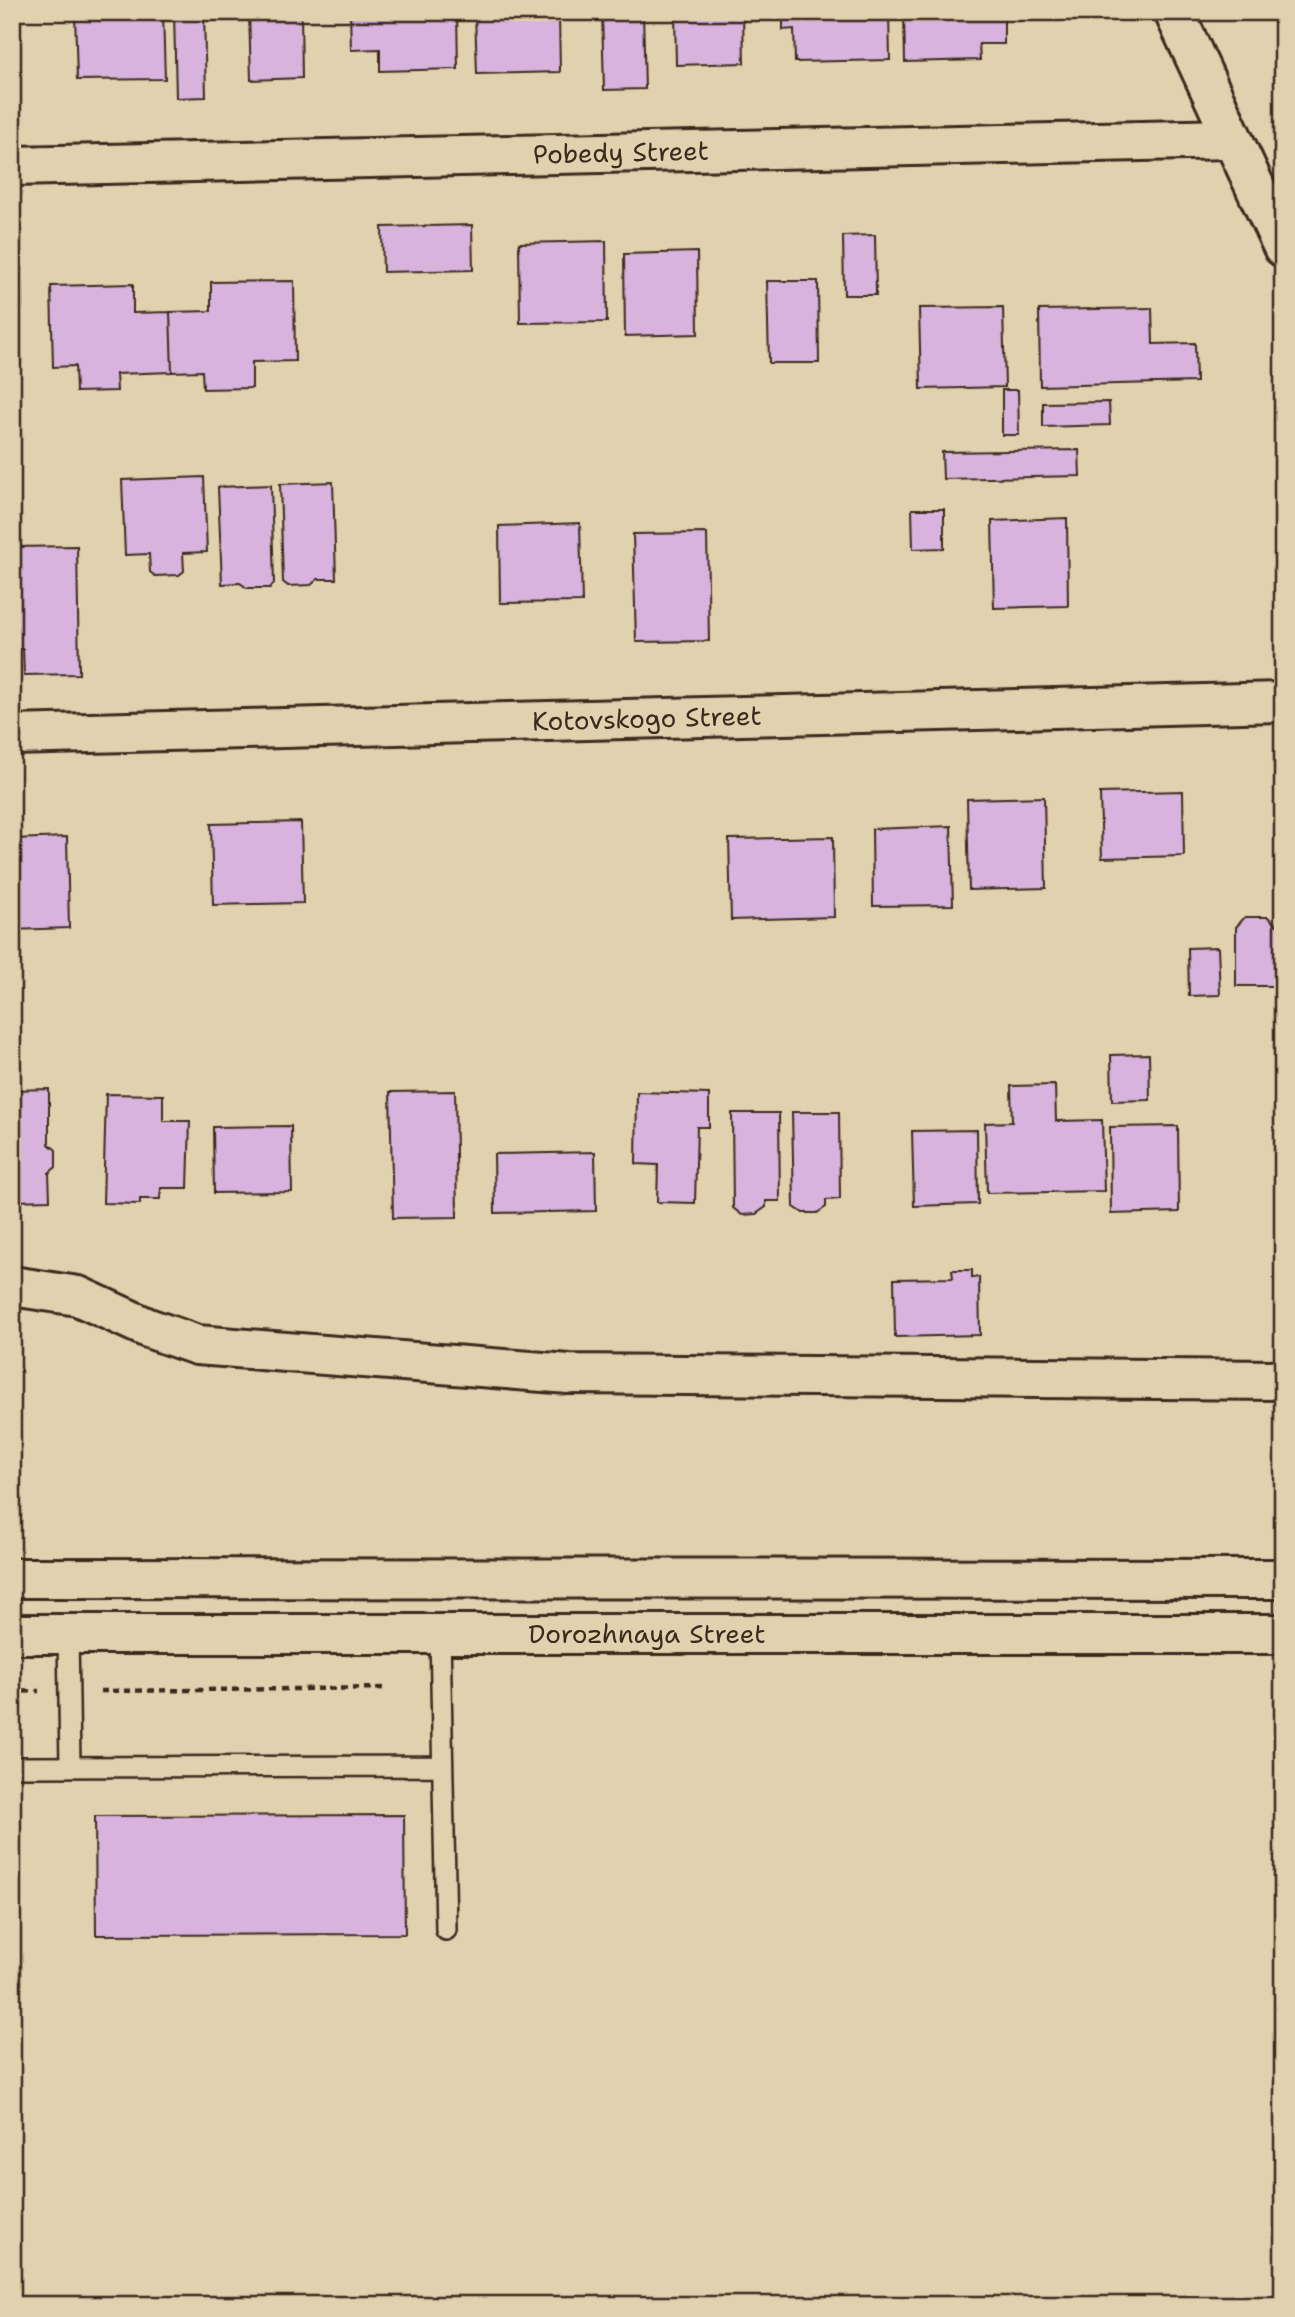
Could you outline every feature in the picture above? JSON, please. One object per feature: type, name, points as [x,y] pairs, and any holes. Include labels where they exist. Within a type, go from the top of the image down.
[{"type":"street","points":[[1174,12],[1283,247]]},
{"type":"street","name":"Pobedy Street","points":[[12,166],[1231,139]]},
{"type":"street","name":"Kotovskogo Street","points":[[12,735],[1283,702]]},
{"type":"street","points":[[12,1286],[78,1296],[148,1328],[197,1345],[569,1374],[1283,1380]]},
{"type":"street","points":[[12,1578],[1283,1579]]},
{"type":"street","name":"Dorozhnaya Street","points":[[12,1634],[1283,1634]]},
{"type":"lane","points":[[68,1634],[70,1767]]},
{"type":"lane","points":[[440,1634],[446,1930]]},
{"type":"lane","points":[[12,1767],[442,1766]]},
{"type":"path","points":[[99,1691],[388,1688]]},
{"type":"path","points":[[12,1692],[46,1691]]},
{"type":"building","points":[[12,12],[17,12],[18,70],[12,71]]},
{"type":"building","points":[[75,12],[163,12],[165,79],[77,80]]},
{"type":"building","points":[[174,12],[204,12],[206,97],[176,98]]},
{"type":"building","points":[[249,12],[301,12],[302,78],[251,80]]},
{"type":"building","points":[[350,12],[457,12],[458,69],[380,71],[380,49],[351,50]]},
{"type":"building","points":[[475,12],[559,12],[560,72],[477,74]]},
{"type":"building","points":[[602,12],[643,12],[645,89],[604,90]]},
{"type":"building","points":[[675,12],[743,12],[744,63],[676,65]]},
{"type":"building","points":[[783,12],[889,12],[890,60],[795,62],[794,29],[783,30]]},
{"type":"building","points":[[904,12],[1004,12],[1004,44],[979,44],[980,60],[905,62]]},
{"type":"building","points":[[472,225],[473,270],[383,272],[382,227]]},
{"type":"building","points":[[875,235],[876,295],[844,295],[843,236]]},
{"type":"building","points":[[606,241],[607,322],[520,323],[519,243]]},
{"type":"building","points":[[12,242],[20,242],[22,307],[12,307]]},
{"type":"building","points":[[697,252],[698,334],[625,336],[624,254]]},
{"type":"building","points":[[294,281],[295,361],[252,362],[252,388],[203,389],[202,371],[172,372],[170,312],[211,311],[211,282]]},
{"type":"building","points":[[767,281],[818,281],[819,363],[769,363]]},
{"type":"building","points":[[133,284],[133,313],[170,312],[172,372],[116,374],[117,391],[76,392],[75,366],[53,367],[51,286]]},
{"type":"building","points":[[1003,307],[1005,387],[921,389],[919,308]]},
{"type":"building","points":[[1152,308],[1153,344],[1195,343],[1196,382],[1040,386],[1039,310]]},
{"type":"building","points":[[1002,390],[1018,390],[1019,435],[1002,435]]},
{"type":"building","points":[[1109,402],[1110,425],[1043,427],[1043,403]]},
{"type":"building","points":[[1079,450],[1080,476],[943,479],[942,452]]},
{"type":"building","points":[[204,477],[207,552],[183,553],[184,571],[179,575],[155,576],[150,572],[149,554],[125,555],[122,480]]},
{"type":"building","points":[[333,482],[336,579],[318,579],[311,585],[288,586],[283,582],[280,484]]},
{"type":"building","points":[[271,485],[274,583],[270,588],[247,588],[240,583],[222,584],[218,487]]},
{"type":"building","points":[[912,509],[944,509],[944,548],[913,549]]},
{"type":"building","points":[[1067,518],[1068,606],[994,608],[992,521]]},
{"type":"building","points":[[580,523],[582,602],[500,603],[499,526]]},
{"type":"building","points":[[707,533],[709,641],[636,642],[633,534]]},
{"type":"building","points":[[77,546],[79,674],[24,675],[23,649],[12,649],[12,547]]},
{"type":"building","points":[[1183,791],[1184,856],[1102,858],[1100,793]]},
{"type":"building","points":[[1044,797],[1046,888],[969,890],[967,799]]},
{"type":"building","points":[[301,822],[303,903],[213,905],[211,824]]},
{"type":"building","points":[[951,826],[953,905],[873,906],[872,829]]},
{"type":"building","points":[[67,837],[69,928],[12,930],[12,839]]},
{"type":"building","points":[[833,837],[834,917],[731,920],[729,839]]},
{"type":"building","points":[[1245,917],[1268,917],[1276,925],[1283,925],[1283,986],[1236,986],[1236,927]]},
{"type":"building","points":[[1218,947],[1220,995],[1189,996],[1188,948]]},
{"type":"building","points":[[1149,1054],[1150,1100],[1112,1101],[1111,1055]]},
{"type":"building","points":[[1055,1085],[1056,1121],[1102,1120],[1104,1191],[987,1193],[985,1123],[1012,1122],[1011,1086]]},
{"type":"building","points":[[49,1089],[49,1144],[56,1150],[56,1167],[49,1173],[50,1200],[12,1201],[12,1090]]},
{"type":"building","points":[[455,1091],[457,1217],[393,1218],[390,1092]]},
{"type":"building","points":[[637,1092],[709,1094],[709,1127],[697,1127],[695,1203],[657,1202],[658,1165],[636,1164]]},
{"type":"building","points":[[106,1094],[163,1095],[163,1121],[190,1121],[188,1188],[161,1188],[160,1199],[140,1199],[140,1204],[103,1203]]},
{"type":"building","points":[[792,1112],[839,1112],[840,1199],[826,1200],[826,1207],[817,1213],[803,1213],[794,1207]]},
{"type":"building","points":[[732,1113],[779,1113],[780,1201],[766,1201],[766,1207],[756,1214],[742,1215],[733,1208]]},
{"type":"building","points":[[291,1126],[292,1192],[214,1193],[213,1127]]},
{"type":"building","points":[[1178,1126],[1179,1212],[1111,1214],[1110,1127]]},
{"type":"building","points":[[977,1130],[978,1204],[914,1206],[912,1131]]},
{"type":"building","points":[[595,1152],[596,1211],[495,1213],[494,1154]]},
{"type":"building","points":[[952,1270],[972,1270],[972,1278],[979,1277],[980,1335],[895,1337],[894,1279],[953,1278]]},
{"type":"building","points":[[404,1815],[405,1934],[96,1935],[95,1816]]}]
